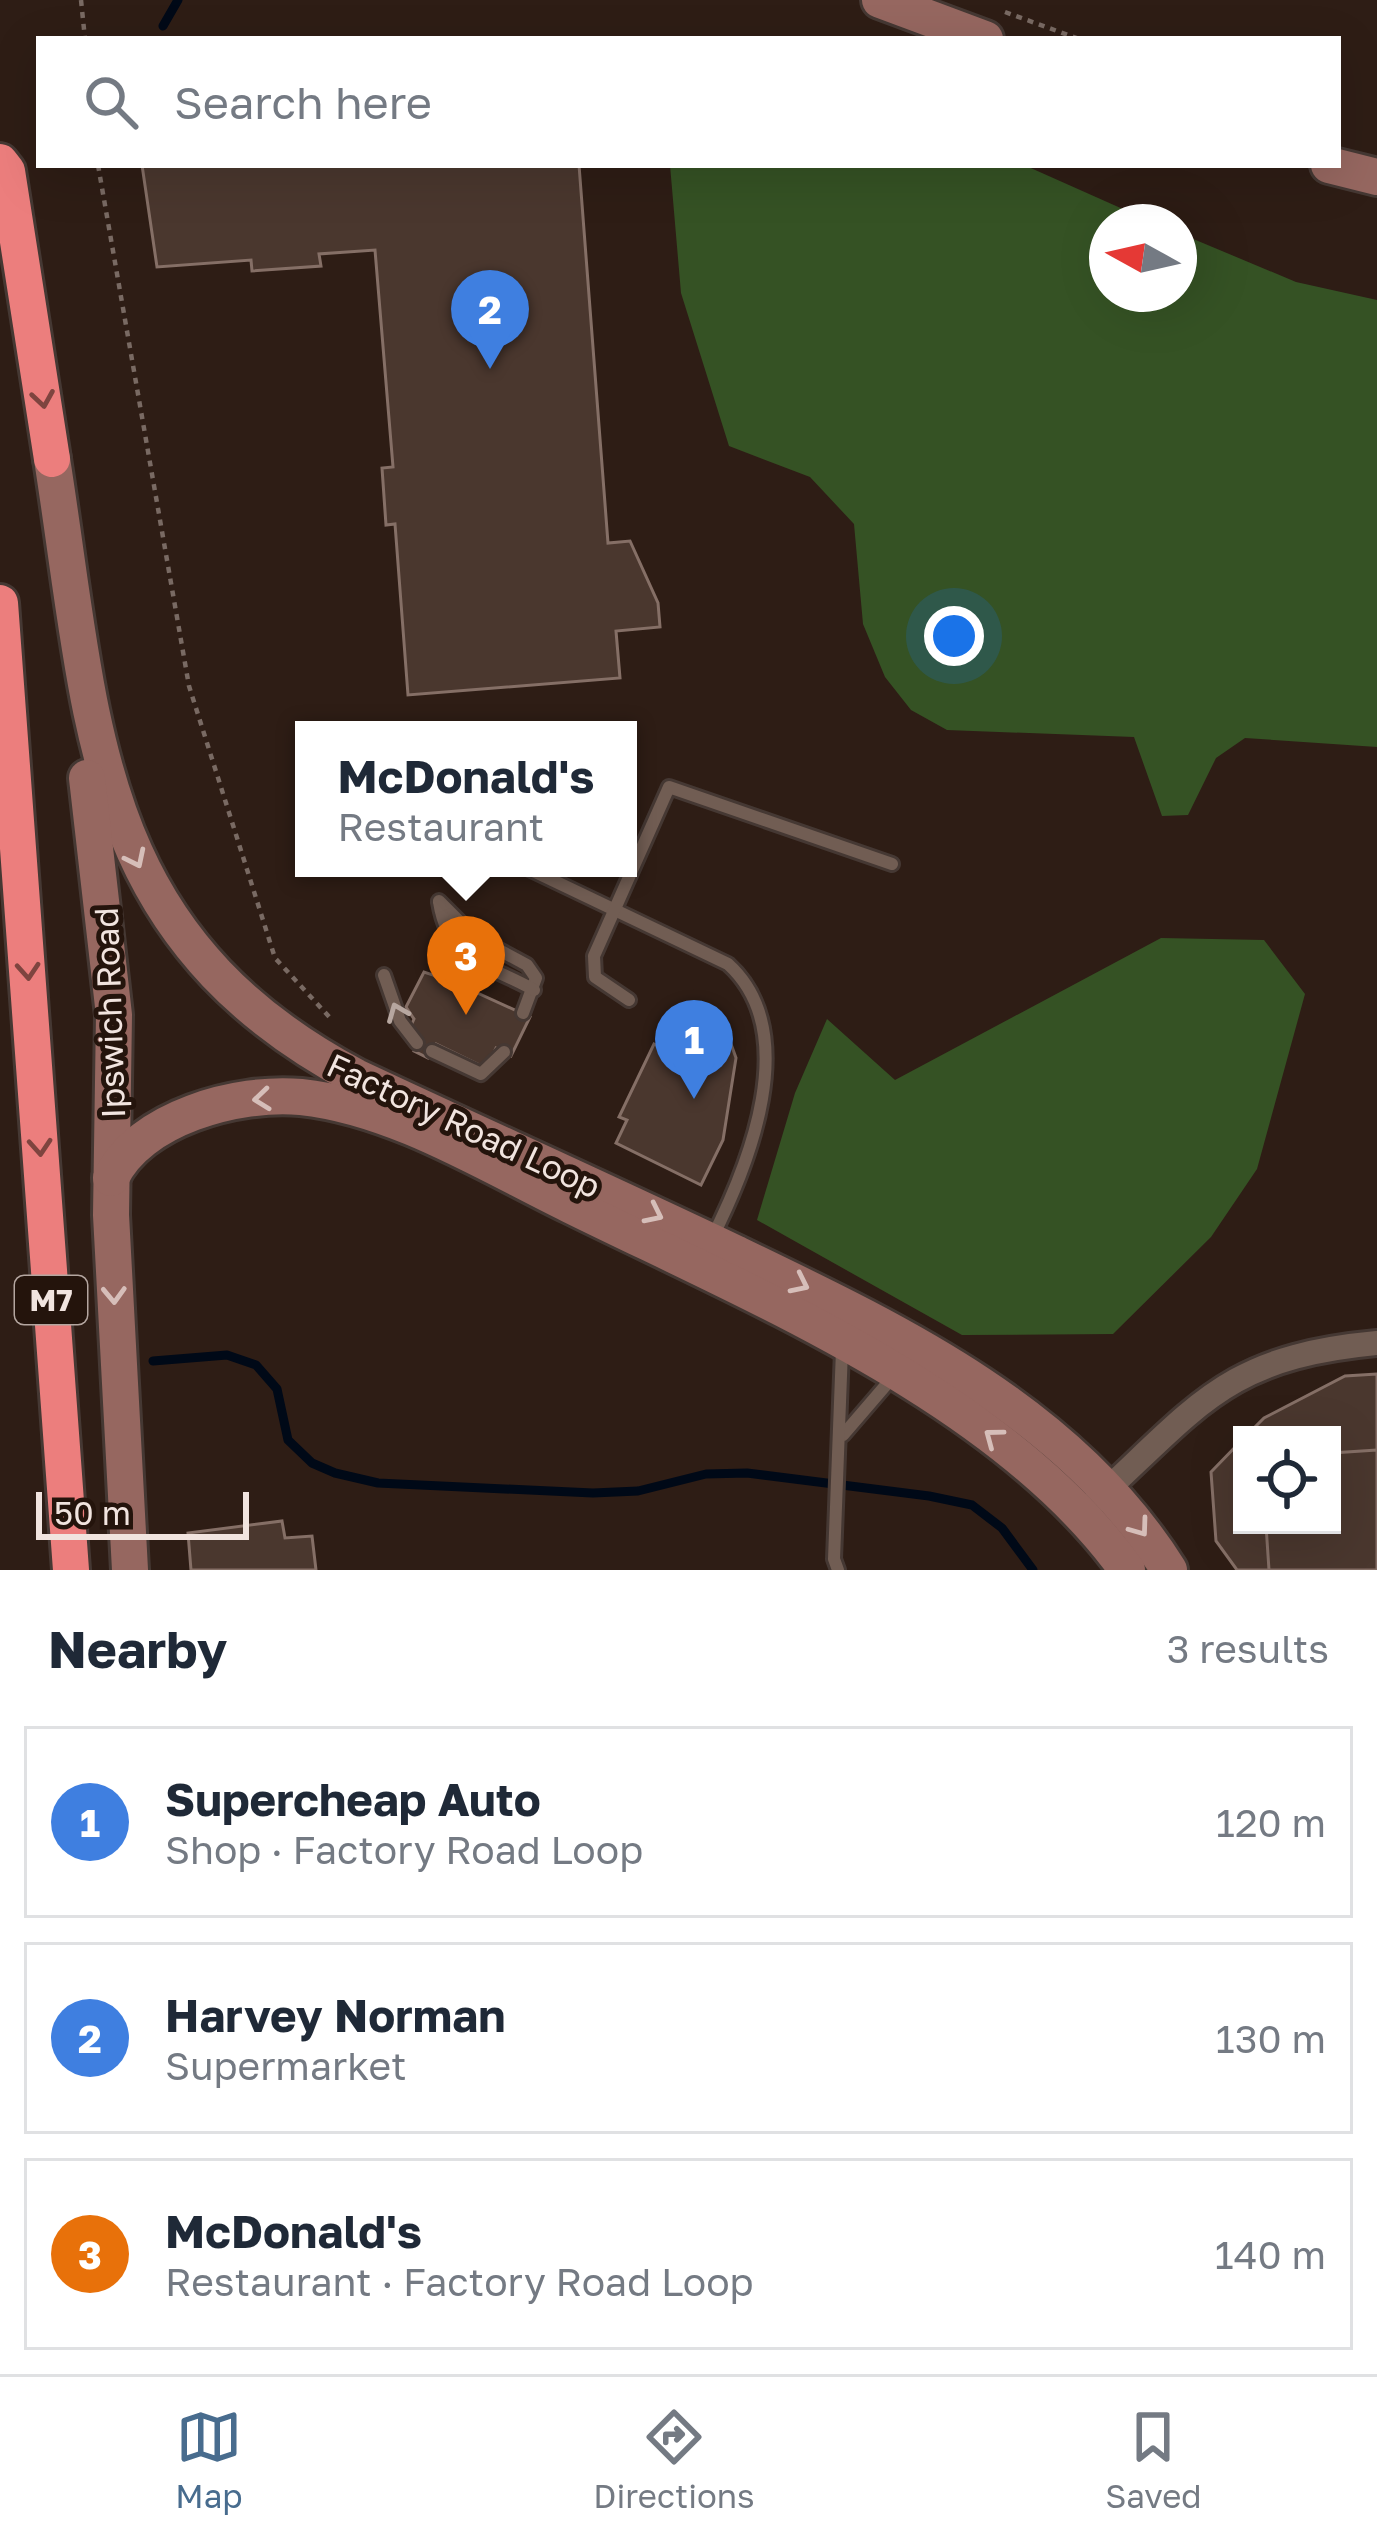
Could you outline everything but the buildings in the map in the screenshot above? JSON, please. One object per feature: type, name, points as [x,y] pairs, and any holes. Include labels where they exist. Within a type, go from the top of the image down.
[{"type":"highway","points":[[0,162],[7,171],[52,459]]},
{"type":"highway","name":"M7","points":[[0,603],[71,1570]]},
{"type":"main road","points":[[880,0],[989,23]]},
{"type":"main road","points":[[1341,168],[1377,177]]},
{"type":"main road","name":"Ipswich Road","points":[[52,459],[65,624],[111,968],[115,1084],[110,1178],[130,1570]]},
{"type":"main road","name":"Factory Road Loop","points":[[52,459],[94,724],[116,813],[153,893],[202,962],[259,1017],[337,1066],[903,1359],[1004,1400],[1109,1488],[1169,1570]]},
{"type":"main road","name":"Factory Road Loop","points":[[110,1178],[121,1156],[146,1135],[243,1100],[302,1097],[376,1116],[703,1254]]},
{"type":"main road","name":"Factory Road Loop","points":[[903,1359],[1081,1514],[1127,1570]]},
{"type":"street","points":[[1081,1514],[1188,1412],[1262,1363],[1377,1343]]},
{"type":"lane","points":[[637,860],[669,787],[892,864]]},
{"type":"lane","points":[[545,877],[728,964],[747,984],[762,1020],[766,1051],[739,1185],[703,1254]]},
{"type":"lane","points":[[629,1000],[595,977],[594,956],[630,877]]},
{"type":"lane","points":[[523,1013],[534,990],[536,978],[527,964],[475,937],[439,901],[444,932],[464,956],[534,990]]},
{"type":"lane","points":[[384,976],[400,1022],[418,1043]]},
{"type":"lane","points":[[432,1051],[482,1074],[504,1052]]},
{"type":"lane","points":[[838,1570],[836,1520],[851,1329]]},
{"type":"lane","points":[[842,1436],[903,1359]]},
{"type":"path","points":[[81,0],[85,36]]},
{"type":"path","points":[[989,23],[1062,36]]},
{"type":"path","points":[[99,168],[189,686],[280,968],[341,1028]]},
{"type":"green space","points":[[670,168],[1031,168],[1112,204],[1089,204],[1089,312],[1197,312],[1197,241],[1296,282],[1377,300],[1377,747],[1245,738],[1216,758],[1188,815],[1162,816],[1134,737],[947,730],[911,710],[885,677],[863,624],[854,524],[810,477],[729,446],[681,293]]},
{"type":"green space","points":[[1161,938],[1264,940],[1305,994],[1257,1169],[1211,1237],[1113,1334],[962,1335],[757,1220],[795,1093],[827,1019],[895,1080]]},
{"type":"waterway","points":[[163,26],[178,0]]},
{"type":"waterway","points":[[153,1361],[227,1355],[256,1365],[277,1389],[288,1440],[312,1463],[335,1473],[378,1483],[593,1493],[638,1491],[706,1474],[747,1473],[929,1496],[972,1505],[1002,1528],[1033,1570]]},
{"type":"place","name":"Harvey Norman","points":[[490,369]]},
{"type":"place","name":"McDonald's","points":[[466,1015]]},
{"type":"place","name":"Supercheap Auto","points":[[694,1099]]}]
